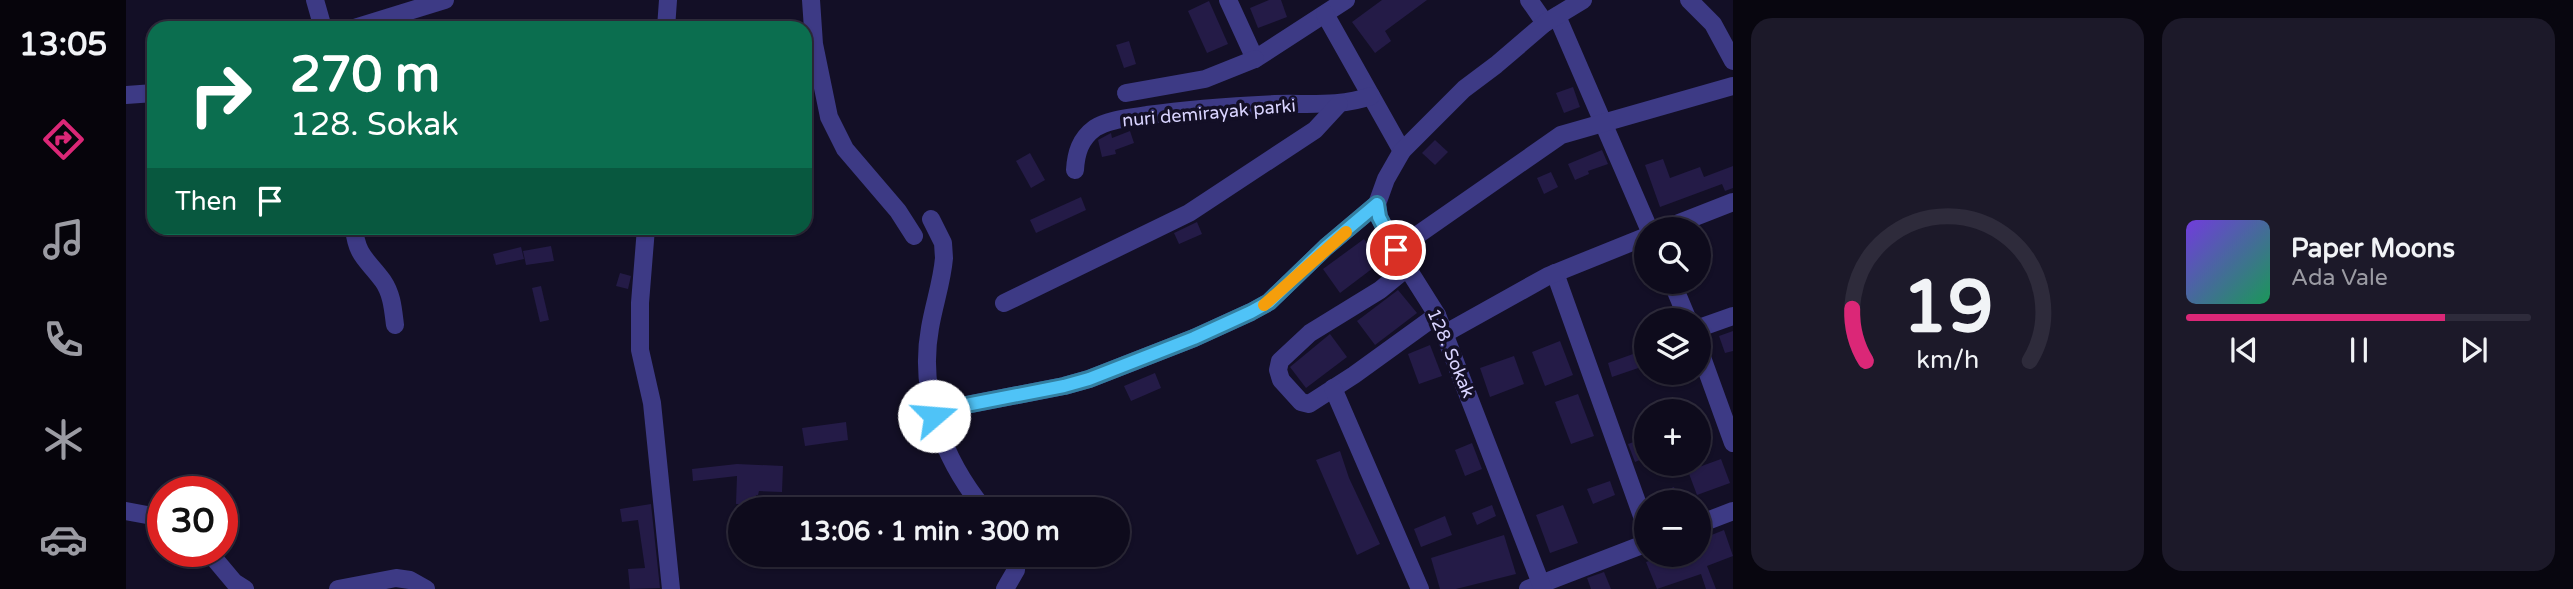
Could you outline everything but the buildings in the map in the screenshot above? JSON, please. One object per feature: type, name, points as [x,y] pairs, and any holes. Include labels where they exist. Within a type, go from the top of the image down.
[{"type":"street","points":[[315,0],[321,21]]},
{"type":"street","points":[[377,21],[445,0]]},
{"type":"street","points":[[666,21],[668,0]]},
{"type":"street","points":[[811,0],[814,44],[829,117],[845,149],[898,211],[914,236]]},
{"type":"street","points":[[1228,0],[1255,60]]},
{"type":"street","points":[[1126,93],[1205,79],[1255,60],[1346,0]]},
{"type":"street","points":[[1528,0],[1551,19],[1602,122],[1644,217]]},
{"type":"street","points":[[934,416],[961,406],[1089,379],[1194,338],[1269,302],[1326,247],[1377,204],[1386,179],[1402,152],[1464,89],[1551,19],[1583,0]]},
{"type":"street","points":[[1689,0],[1713,24],[1733,61]]},
{"type":"street","points":[[1325,14],[1402,152]]},
{"type":"street","points":[[1396,250],[1561,135],[1733,86]]},
{"type":"street","points":[[126,95],[147,94]]},
{"type":"street","name":"nuri demirayak parki","points":[[1075,170],[1082,141],[1104,124],[1184,111],[1275,104],[1339,104],[1371,96]]},
{"type":"street","points":[[1004,303],[1189,213],[1315,130],[1339,104]]},
{"type":"street","points":[[1695,217],[1733,202]]},
{"type":"street","name":"128. Sokak","points":[[1377,204],[1379,217],[1396,250],[1437,315],[1537,588]]},
{"type":"street","points":[[931,219],[943,243],[944,258],[927,355],[927,379],[934,416],[960,476],[975,497]]},
{"type":"street","points":[[355,235],[356,246],[383,282],[392,302],[395,325]]},
{"type":"street","points":[[645,235],[640,303],[640,350],[652,403],[671,589]]},
{"type":"street","points":[[1444,334],[1555,273],[1634,241]]},
{"type":"street","points":[[1408,267],[1380,290],[1310,333],[1280,360],[1278,370],[1281,380],[1301,402],[1309,404],[1437,315]]},
{"type":"street","points":[[1555,273],[1634,494]]},
{"type":"street","points":[[1711,324],[1733,316]]},
{"type":"street","points":[[1711,382],[1733,443]]},
{"type":"street","points":[[1334,388],[1420,589]]},
{"type":"street","points":[[126,511],[147,515]]},
{"type":"street","points":[[1711,519],[1733,511]]},
{"type":"street","points":[[1537,588],[1634,548]]},
{"type":"street","points":[[221,567],[234,582],[245,589]]},
{"type":"street","points":[[1005,589],[1016,567]]},
{"type":"street","points":[[338,589],[396,578],[410,580],[426,589]]},
{"type":"slow traffic","points":[[1264,305],[1346,232]]},
{"type":"route","points":[[934,416],[961,406],[1089,379],[1194,338],[1251,312],[1269,302],[1326,247],[1377,204],[1379,217],[1396,250]]}]
